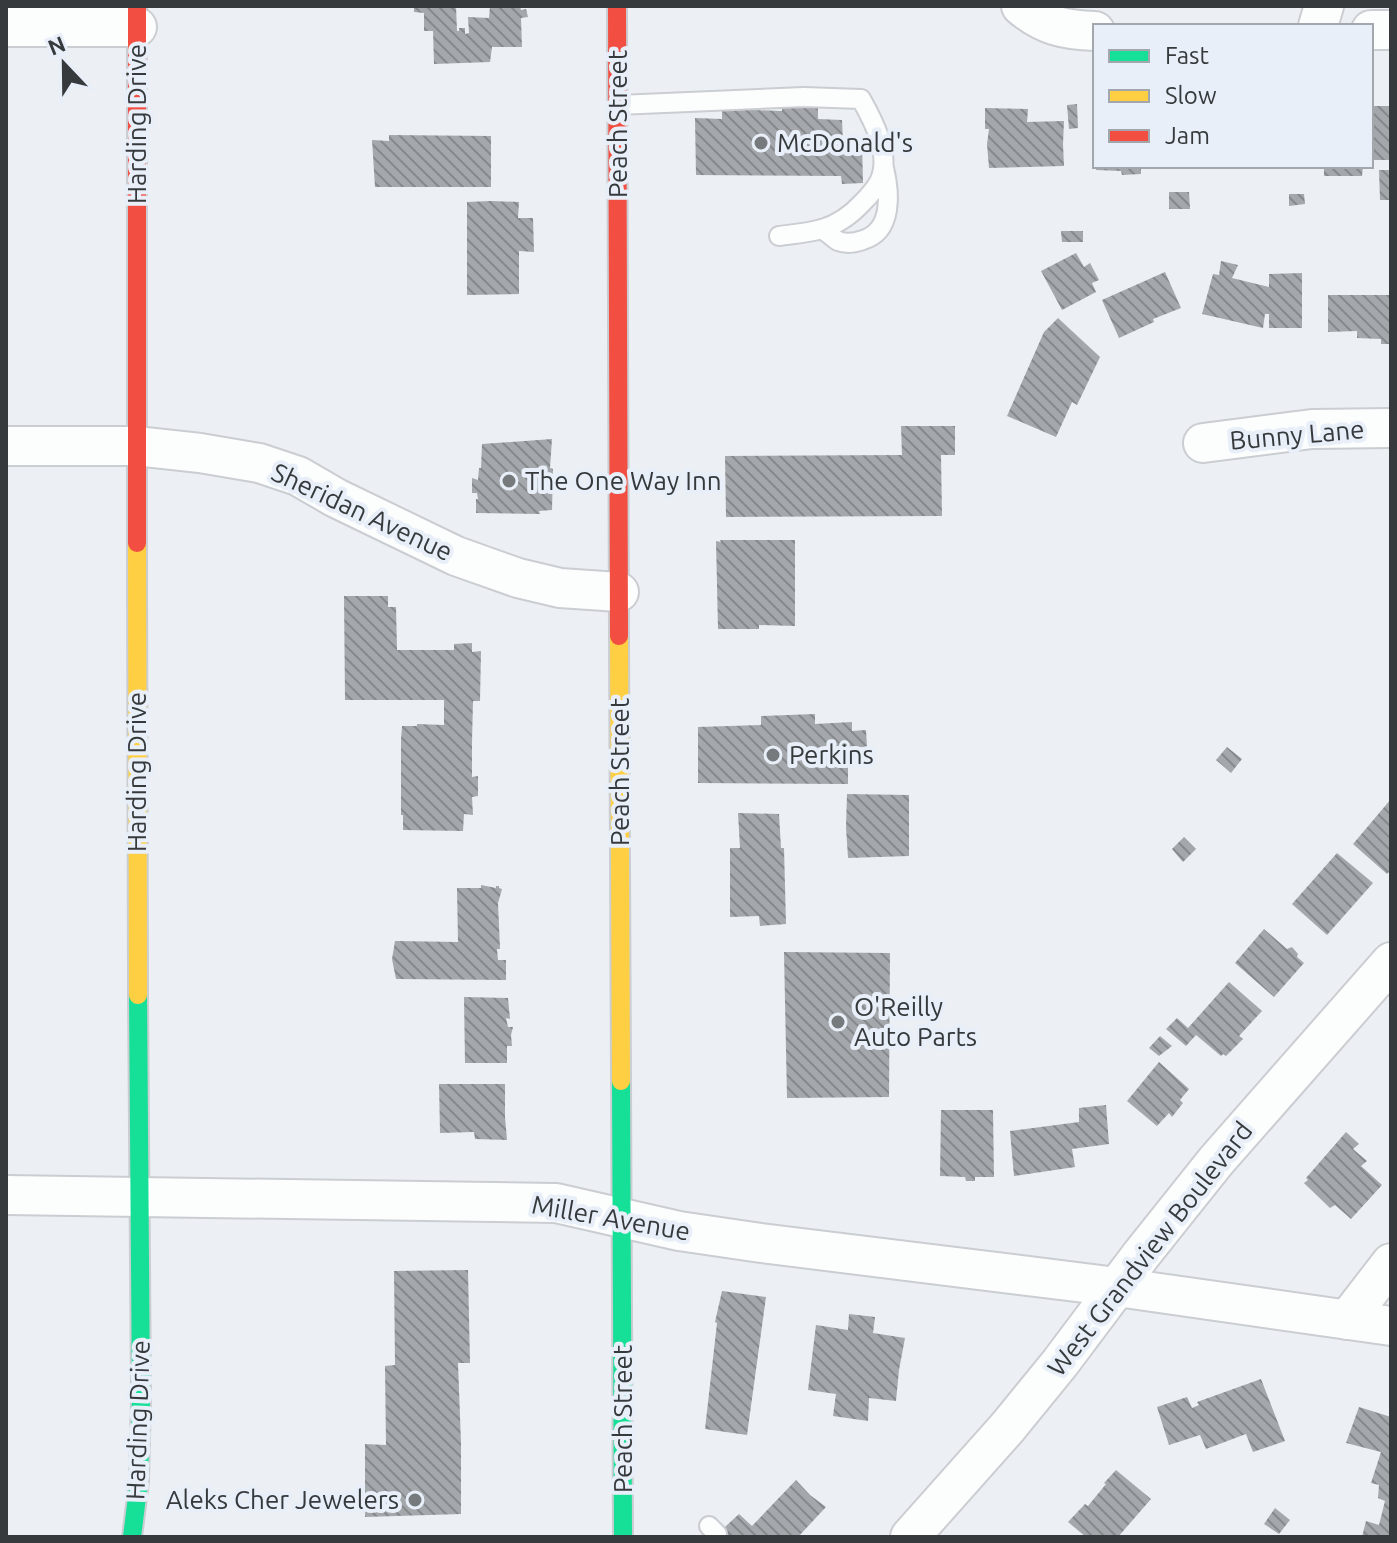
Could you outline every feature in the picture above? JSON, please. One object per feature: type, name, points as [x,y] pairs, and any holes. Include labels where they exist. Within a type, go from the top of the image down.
[{"type":"main road","name":"Peach Street","points":[[617,6],[623,1537]]},
{"type":"main road","name":"Harding Drive","points":[[132,1537],[139,1481],[141,1382],[137,17]]},
{"type":"street","points":[[1021,6],[1041,21],[1065,29],[1093,31]]},
{"type":"street","points":[[6,27],[137,17]]},
{"type":"street","name":"Bunny Lane","points":[[1203,443],[1312,429],[1391,428]]},
{"type":"street","name":"Sheridan Avenue","points":[[6,446],[136,446],[259,463],[298,476],[444,551],[505,574],[560,588],[619,592]]},
{"type":"street","name":"West Grandview Boulevard","points":[[910,1537],[1060,1363],[1216,1161],[1391,962]]},
{"type":"street","name":"Miller Avenue","points":[[6,1195],[556,1203],[679,1231],[1117,1287],[1391,1326]]},
{"type":"street","points":[[1347,1320],[1391,1263]]},
{"type":"lane","points":[[618,105],[804,97],[861,99],[883,154],[888,202],[881,229],[872,236],[850,243],[839,241],[822,229]]},
{"type":"lane","points":[[779,236],[822,229],[842,221],[857,209],[879,181],[884,167]]},
{"type":"building","points":[[414,6],[456,6],[457,31],[465,28],[465,34],[469,33],[468,17],[489,18],[490,6],[520,6],[521,10],[526,9],[528,17],[521,18],[522,47],[492,47],[490,62],[434,64],[433,31],[424,31],[424,13],[414,12]]},
{"type":"building","points":[[818,102],[818,119],[842,120],[843,142],[862,141],[863,183],[842,184],[841,176],[696,175],[695,118],[722,119],[722,107],[754,103],[753,110],[782,111],[784,103]]},
{"type":"building","points":[[1077,104],[1078,128],[1069,129],[1067,105]]},
{"type":"building","points":[[1373,106],[1391,106],[1391,160],[1373,160]]},
{"type":"building","points":[[985,108],[1028,109],[1027,122],[1064,121],[1064,166],[989,168],[989,129],[985,129]]},
{"type":"building","points":[[389,135],[491,136],[491,187],[375,187],[372,140],[389,141]]},
{"type":"building","points":[[1141,168],[1141,174],[1122,175],[1121,171],[1096,170]]},
{"type":"building","points":[[1324,168],[1363,168],[1362,176],[1324,176]]},
{"type":"building","points":[[1379,170],[1391,170],[1391,200],[1380,200]]},
{"type":"building","points":[[1169,192],[1189,192],[1190,209],[1169,209]]},
{"type":"building","points":[[1289,194],[1304,194],[1305,204],[1289,206]]},
{"type":"building","points":[[467,202],[519,202],[518,218],[533,218],[534,252],[519,251],[519,294],[467,295]]},
{"type":"building","points":[[1061,231],[1083,231],[1083,242],[1062,242]]},
{"type":"building","points":[[1076,253],[1084,267],[1090,263],[1099,280],[1092,283],[1096,292],[1062,310],[1041,271]]},
{"type":"building","points":[[1221,261],[1238,265],[1232,278],[1269,287],[1269,274],[1302,273],[1302,328],[1269,328],[1269,314],[1265,314],[1263,328],[1202,314],[1213,274],[1219,275]]},
{"type":"building","points":[[1165,272],[1181,308],[1119,338],[1102,300]]},
{"type":"building","points":[[1328,295],[1391,295],[1391,344],[1381,344],[1381,339],[1357,338],[1357,331],[1328,332]]},
{"type":"building","points":[[1058,318],[1100,357],[1077,405],[1072,402],[1056,437],[1007,416],[1044,332]]},
{"type":"building","points":[[901,426],[955,426],[955,455],[941,455],[942,516],[726,517],[725,456],[902,455]]},
{"type":"building","points":[[552,439],[552,510],[539,511],[540,514],[476,513],[478,499],[477,493],[472,493],[472,478],[478,480],[482,444]]},
{"type":"building","points":[[795,540],[795,626],[759,625],[759,629],[718,629],[716,541]]},
{"type":"building","points":[[344,596],[388,596],[388,607],[396,607],[397,650],[454,650],[454,644],[472,643],[472,652],[481,651],[480,701],[473,701],[472,742],[472,777],[478,776],[478,796],[472,797],[473,815],[464,814],[463,831],[403,830],[402,726],[444,725],[444,700],[345,700]]},
{"type":"building","points":[[815,714],[815,724],[852,722],[852,731],[866,730],[867,747],[848,747],[848,784],[698,783],[698,727],[761,725],[761,716]]},
{"type":"building","points":[[1227,747],[1242,759],[1231,773],[1216,760]]},
{"type":"building","points":[[847,794],[909,795],[909,856],[848,858]]},
{"type":"building","points":[[1391,799],[1391,870],[1387,874],[1353,844]]},
{"type":"building","points":[[738,813],[779,814],[781,848],[784,848],[786,924],[760,926],[759,916],[730,917],[730,848],[740,848]]},
{"type":"building","points":[[1184,837],[1196,849],[1183,862],[1172,849]]},
{"type":"building","points":[[1337,853],[1373,883],[1327,935],[1292,904]]},
{"type":"building","points":[[481,885],[502,889],[498,903],[500,949],[497,949],[498,960],[506,960],[506,980],[396,979],[392,959],[395,941],[458,942],[457,888],[481,888]]},
{"type":"building","points":[[1264,929],[1287,949],[1292,947],[1304,963],[1274,997],[1235,963]]},
{"type":"building","points":[[784,952],[890,953],[889,1097],[787,1098]]},
{"type":"building","points":[[1229,982],[1262,1011],[1239,1036],[1243,1039],[1226,1056],[1221,1056],[1196,1035],[1186,1046],[1166,1029],[1177,1018],[1188,1028]]},
{"type":"building","points":[[464,997],[508,998],[510,1019],[506,1018],[508,1027],[513,1027],[512,1046],[507,1046],[507,1063],[465,1063]]},
{"type":"building","points":[[1160,1036],[1172,1046],[1159,1056],[1149,1048]]},
{"type":"building","points":[[1159,1062],[1189,1089],[1172,1117],[1169,1113],[1157,1126],[1127,1101]]},
{"type":"building","points":[[439,1084],[505,1084],[507,1140],[475,1139],[474,1132],[440,1133]]},
{"type":"building","points":[[1106,1105],[1109,1144],[1072,1149],[1075,1167],[1014,1176],[1010,1131],[1079,1122],[1079,1108]]},
{"type":"building","points":[[941,1110],[993,1110],[994,1177],[975,1177],[975,1181],[966,1181],[965,1177],[940,1176]]},
{"type":"building","points":[[1346,1132],[1359,1144],[1353,1149],[1367,1161],[1361,1166],[1382,1185],[1351,1219],[1335,1205],[1330,1208],[1304,1183]]},
{"type":"building","points":[[468,1270],[470,1363],[458,1363],[461,1514],[365,1517],[365,1444],[386,1445],[385,1366],[395,1365],[394,1271]]},
{"type":"building","points":[[722,1291],[766,1297],[747,1435],[705,1429],[715,1322]]},
{"type":"building","points":[[849,1314],[875,1317],[873,1333],[905,1338],[896,1401],[869,1398],[868,1421],[833,1416],[836,1394],[808,1390],[816,1325],[848,1330]]},
{"type":"building","points":[[1261,1379],[1285,1441],[1253,1452],[1246,1434],[1206,1449],[1200,1435],[1169,1445],[1157,1407],[1187,1397],[1192,1408],[1199,1405],[1197,1402]]},
{"type":"building","points":[[1359,1407],[1391,1417],[1391,1537],[1362,1537],[1366,1521],[1379,1525],[1385,1501],[1378,1498],[1379,1485],[1371,1483],[1381,1452],[1346,1443]]},
{"type":"building","points":[[1116,1470],[1151,1499],[1118,1537],[1086,1537],[1068,1522],[1085,1504],[1088,1506]]},
{"type":"building","points":[[796,1480],[826,1507],[798,1537],[714,1537],[739,1514],[752,1526]]},
{"type":"building","points":[[1275,1508],[1290,1520],[1279,1534],[1264,1524]]},
{"type":"traffic: fast","points":[[132,1537],[139,1481],[141,1397],[138,995]]},
{"type":"traffic: fast","points":[[621,1081],[623,1537]]},
{"type":"traffic: slow","points":[[137,543],[138,995]]},
{"type":"traffic: slow","points":[[619,636],[621,1081]]},
{"type":"traffic: jam","points":[[137,6],[137,543]]},
{"type":"traffic: jam","points":[[617,6],[619,636]]},
{"type":"place","name":"McDonald's","points":[[761,143]]},
{"type":"place","name":"The One Way Inn","points":[[509,481]]},
{"type":"place","name":"Perkins","points":[[773,755]]},
{"type":"place","name":"O'Reilly Auto Parts","points":[[838,1022]]},
{"type":"place","name":"Aleks Cher Jewelers","points":[[415,1500]]}]
